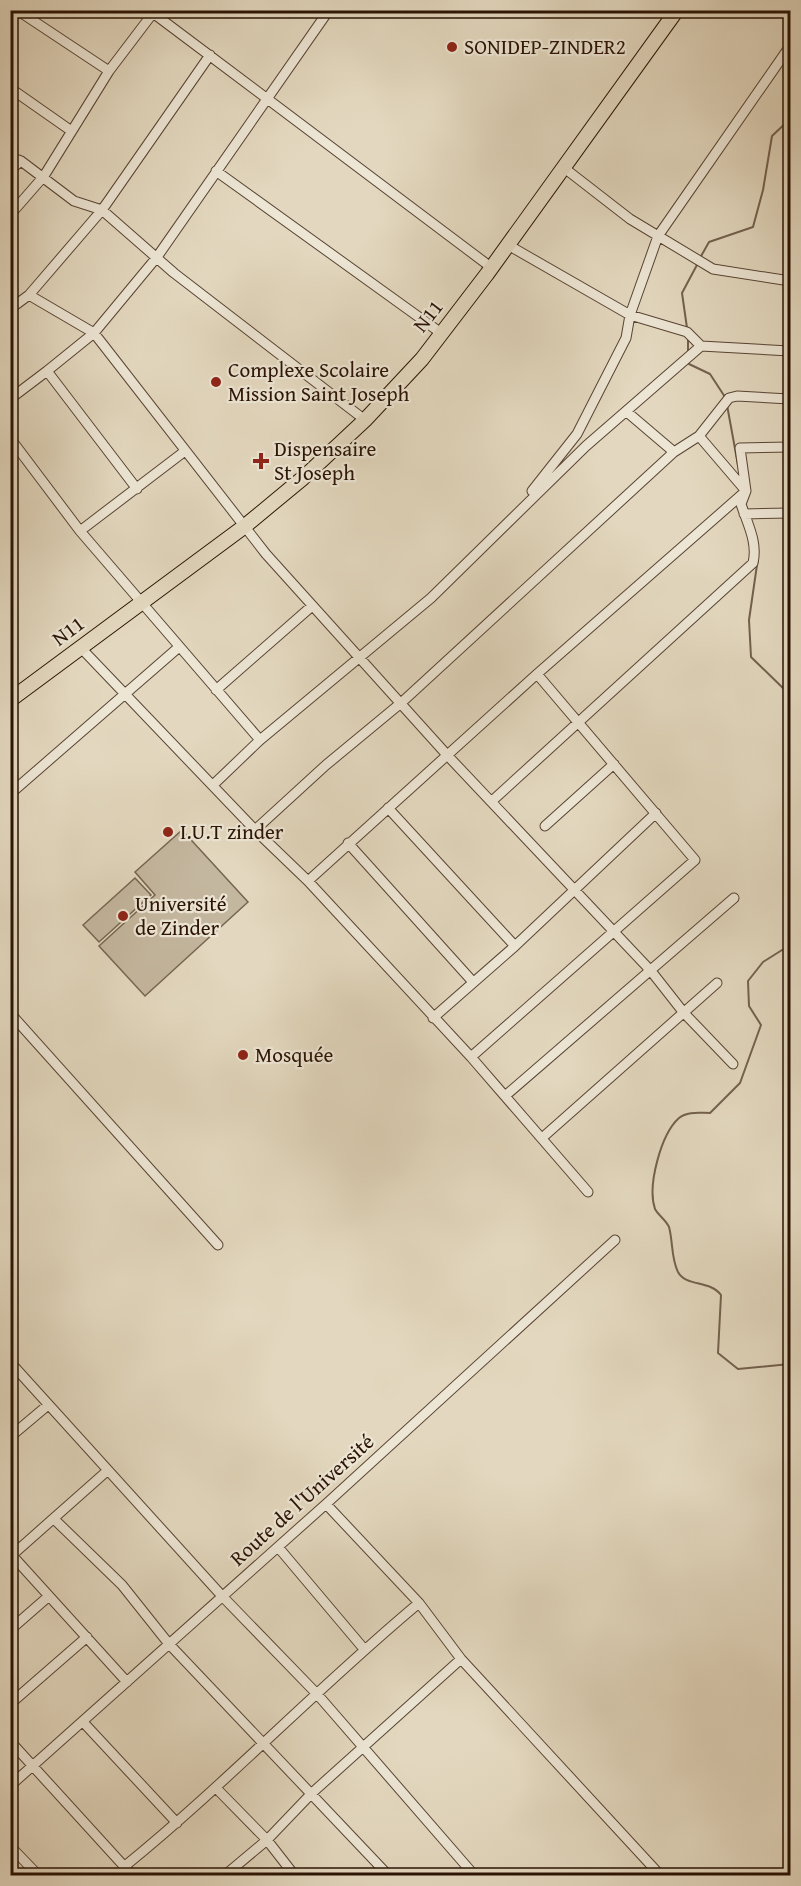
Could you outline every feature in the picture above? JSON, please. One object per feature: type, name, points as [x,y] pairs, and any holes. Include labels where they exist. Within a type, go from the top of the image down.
[{"type":"main road","name":"N11","points":[[10,700],[244,526],[303,478],[397,387],[492,268],[677,10]]},
{"type":"street","points":[[17,10],[109,71]]},
{"type":"street","points":[[10,399],[94,333],[157,257],[329,10]]},
{"type":"street","points":[[10,215],[44,176],[70,130],[151,12],[492,268]]},
{"type":"street","points":[[512,518],[576,434],[626,338],[630,315],[658,236],[787,59],[790,46]]},
{"type":"street","points":[[10,309],[29,295],[102,210],[210,55]]},
{"type":"street","points":[[10,88],[70,130]]},
{"type":"street","points":[[10,158],[21,160],[74,201],[102,210],[174,273],[365,420]]},
{"type":"street","points":[[10,170],[21,160]]},
{"type":"street","points":[[563,167],[630,219],[697,261],[713,269],[790,281]]},
{"type":"street","points":[[216,171],[441,333]]},
{"type":"street","points":[[508,245],[630,315],[687,332],[701,346],[790,351]]},
{"type":"street","points":[[29,295],[94,333],[266,554],[448,756],[651,971],[684,1013],[733,1064]]},
{"type":"street","points":[[213,785],[260,740],[459,572],[586,446],[701,346]]},
{"type":"street","points":[[47,371],[137,489]]},
{"type":"street","points":[[255,830],[326,765],[401,703],[674,452],[699,436],[729,398],[737,396],[790,399]]},
{"type":"street","points":[[627,412],[674,452]]},
{"type":"street","points":[[699,436],[746,491]]},
{"type":"street","points":[[10,438],[80,531],[260,740]]},
{"type":"street","points":[[492,801],[753,563],[755,555],[752,535],[741,504],[746,491],[740,448],[790,447]]},
{"type":"street","points":[[80,531],[185,451]]},
{"type":"street","points":[[308,881],[537,674],[746,491]]},
{"type":"street","points":[[744,514],[790,513]]},
{"type":"street","points":[[216,690],[312,606]]},
{"type":"street","points":[[10,794],[180,647]]},
{"type":"street","points":[[81,648],[255,830],[308,881],[471,1057],[588,1192]]},
{"type":"street","points":[[471,1057],[695,860],[537,674]]},
{"type":"street","points":[[544,826],[614,764]]},
{"type":"street","points":[[388,808],[515,946]]},
{"type":"street","points":[[433,1018],[515,946],[656,813]]},
{"type":"street","points":[[348,843],[473,982]]},
{"type":"street","points":[[505,1096],[734,898]]},
{"type":"street","points":[[542,1138],[717,983]]},
{"type":"street","points":[[10,1013],[218,1245]]},
{"type":"street","name":"Route de l'Université","points":[[10,1786],[326,1504],[615,1240]]},
{"type":"street","points":[[10,1362],[107,1472],[317,1694],[475,1875]]},
{"type":"street","points":[[10,1437],[48,1404]]},
{"type":"street","points":[[107,1472],[11,1555],[127,1682]]},
{"type":"street","points":[[326,1504],[419,1604],[461,1659],[661,1875]]},
{"type":"street","points":[[54,1519],[122,1585],[169,1644],[389,1875]]},
{"type":"street","points":[[278,1547],[364,1649]]},
{"type":"street","points":[[10,1630],[49,1596]]},
{"type":"street","points":[[125,1866],[217,1789],[364,1649],[419,1604]]},
{"type":"street","points":[[10,1704],[87,1637]]},
{"type":"street","points":[[224,1875],[267,1840],[312,1793],[365,1748],[461,1659]]},
{"type":"street","points":[[83,1722],[177,1823]]},
{"type":"street","points":[[10,1741],[134,1875]]},
{"type":"street","points":[[217,1789],[267,1840],[295,1875]]},
{"type":"street","points":[[10,1846],[39,1875]]},
{"type":"shaded area","points":[[182,830],[248,902],[145,996],[99,946],[155,895],[135,872]]},
{"type":"shaded area","points":[[135,878],[151,895],[99,942],[83,925]]},
{"type":"waterway","points":[[700,258],[709,242],[753,227],[763,190],[772,136],[790,119]]},
{"type":"waterway","points":[[687,328],[682,293],[698,263]]},
{"type":"waterway","points":[[688,337],[688,352]]},
{"type":"waterway","points":[[689,361],[689,364],[710,374],[725,397]]},
{"type":"waterway","points":[[727,405],[738,465]]},
{"type":"waterway","points":[[758,558],[749,620],[751,657],[785,690],[790,692]]},
{"type":"waterway","points":[[790,945],[763,962],[748,981],[749,1006],[761,1025],[740,1083],[710,1113],[686,1114],[672,1126],[661,1148],[653,1187],[655,1209],[669,1227],[678,1272],[687,1280],[711,1287],[721,1295],[718,1353],[738,1369],[790,1364]]},
{"type":"place","name":"SONIDEP-ZINDER2","points":[[452,47]]},
{"type":"place","name":"Complexe Scolaire Mission Saint Joseph","points":[[216,382]]},
{"type":"place","name":"Dispensaire St Joseph","points":[[261,461]]},
{"type":"place","name":"I.U.T zinder","points":[[168,832]]},
{"type":"place","name":"Université de Zinder","points":[[123,916]]},
{"type":"place","name":"Mosquée","points":[[243,1055]]}]
